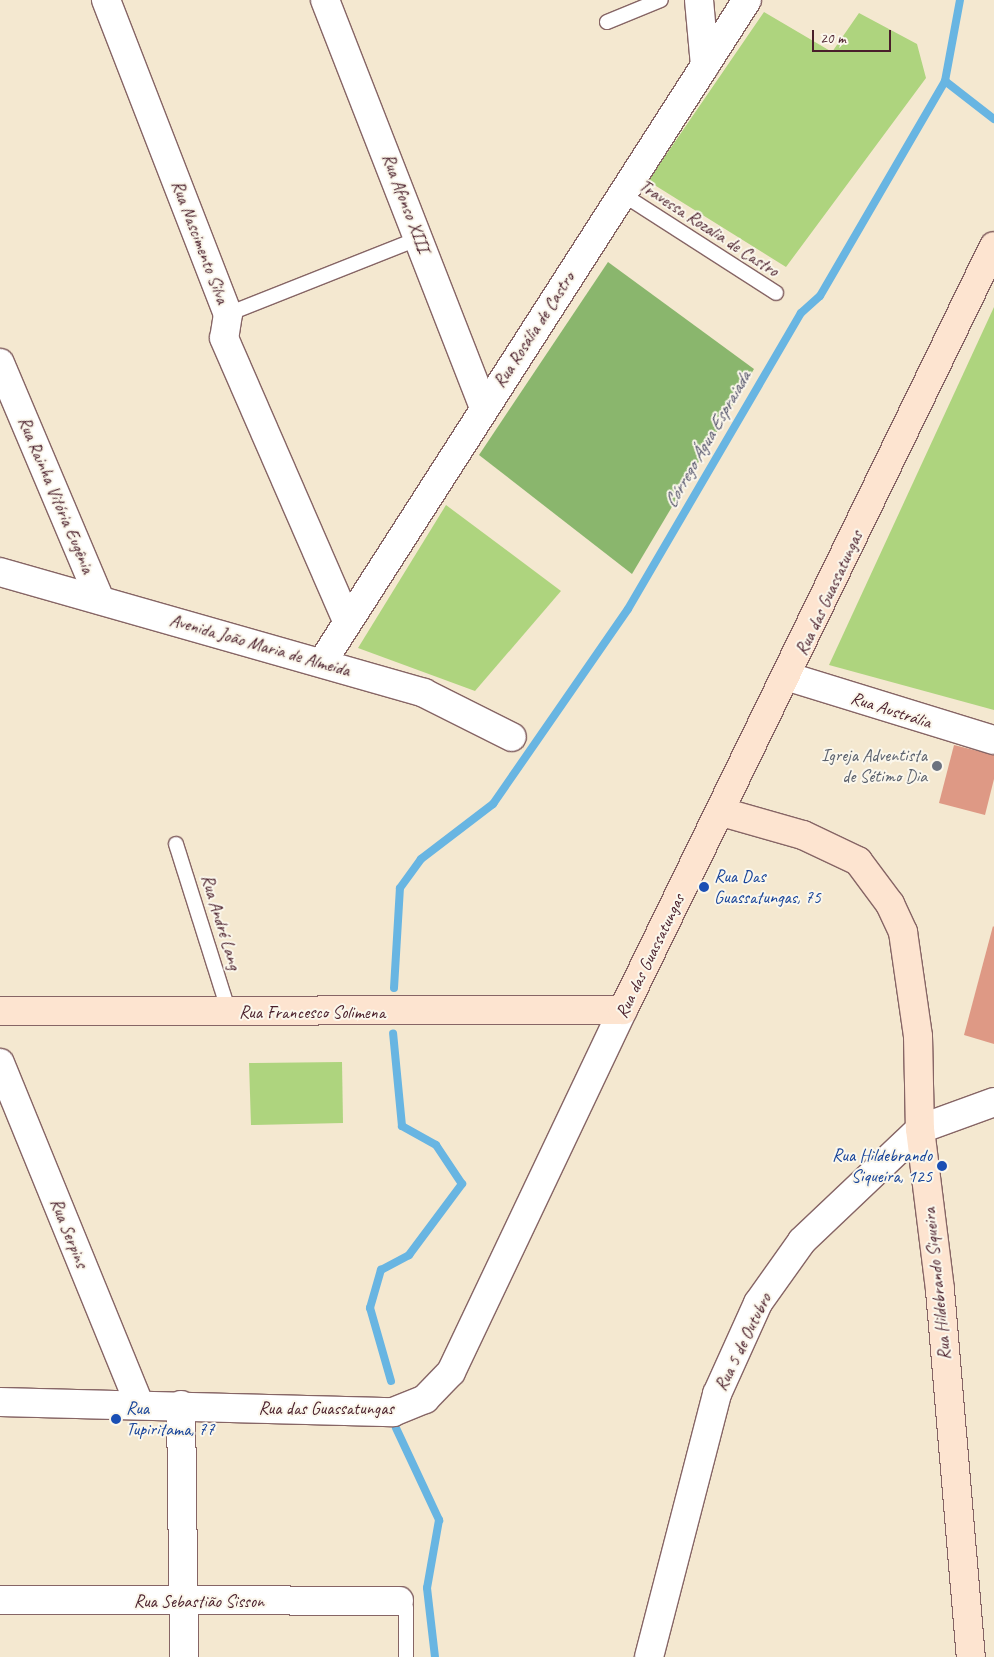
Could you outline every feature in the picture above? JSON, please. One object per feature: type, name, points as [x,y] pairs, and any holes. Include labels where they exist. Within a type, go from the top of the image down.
[{"type":"street","name":"Rua Nascimento Silva","points":[[106,0],[228,314],[224,338],[346,619]]},
{"type":"street","name":"Rua Afonso XIII","points":[[325,0],[420,238],[484,408]]},
{"type":"street","points":[[699,0],[705,66]]},
{"type":"street","name":"Rua Rosália de Castro","points":[[323,661],[346,619],[747,0]]},
{"type":"street","name":"Rua das Guassatungas","points":[[0,1402],[138,1402],[393,1412],[425,1399],[451,1372],[623,1010],[789,677],[994,246]]},
{"type":"street","name":"Rua Rainha Vitória Eugênia","points":[[0,363],[100,600]]},
{"type":"street","name":"Avenida João Maria de Almeida","points":[[0,572],[323,661],[432,696],[512,737]]},
{"type":"street","name":"Rua Austrália","points":[[789,677],[994,740]]},
{"type":"street","name":"Rua Hildebrando Siqueira","points":[[722,812],[835,846],[862,865],[890,904],[902,932],[911,974],[920,1129],[940,1290],[972,1657]]},
{"type":"street","name":"Rua Francesco Solimena","points":[[0,1012],[623,1010]]},
{"type":"street","name":"Rua Serpins","points":[[0,1063],[138,1402]]},
{"type":"street","name":"Rua 5 de Outubro","points":[[649,1657],[717,1394],[758,1303],[802,1241],[920,1129],[994,1102]]},
{"type":"street","points":[[181,1405],[184,1657]]},
{"type":"street","name":"Rua Sebastião Sisson","points":[[0,1600],[399,1601]]},
{"type":"lane","points":[[606,22],[661,0]]},
{"type":"lane","name":"Travessa Rozalia de Castro","points":[[622,194],[776,293]]},
{"type":"lane","points":[[228,314],[420,238]]},
{"type":"lane","name":"Rua André Lang","points":[[176,844],[229,1012]]},
{"type":"lane","points":[[399,1601],[406,1612],[406,1657]]},
{"type":"green space","points":[[764,12],[832,52],[859,13],[917,44],[926,78],[786,267],[648,181]]},
{"type":"green space","points":[[608,262],[754,369],[632,574],[479,455]]},
{"type":"green space","points":[[994,307],[994,710],[829,665]]},
{"type":"green space","points":[[446,505],[561,591],[475,691],[358,648]]},
{"type":"green space","points":[[342,1062],[343,1123],[251,1125],[249,1063]]},
{"type":"building","points":[[954,745],[994,755],[994,779],[985,815],[939,803]]},
{"type":"building","points":[[994,927],[994,1044],[964,1035]]},
{"type":"waterway","name":"Córrego Água Espraiada","points":[[394,988],[400,888],[421,859],[493,804],[628,609],[801,313],[820,296],[945,81],[960,0]]},
{"type":"waterway","points":[[945,81],[994,119]]},
{"type":"waterway","points":[[391,1381],[370,1308],[381,1270],[409,1255],[462,1184],[436,1145],[402,1126],[393,1033]]},
{"type":"waterway","points":[[396,1428],[439,1520],[427,1588],[435,1657]]},
{"type":"place","name":"Igreja Adventista de Sétimo Dia","points":[[937,766]]},
{"type":"place","name":"Rua Das Guassatungas, 75","points":[[704,887]]},
{"type":"place","name":"Rua Hildebrando Siqueira, 125","points":[[942,1166]]},
{"type":"place","name":"Rua Tupiritama, 77","points":[[116,1419]]}]
